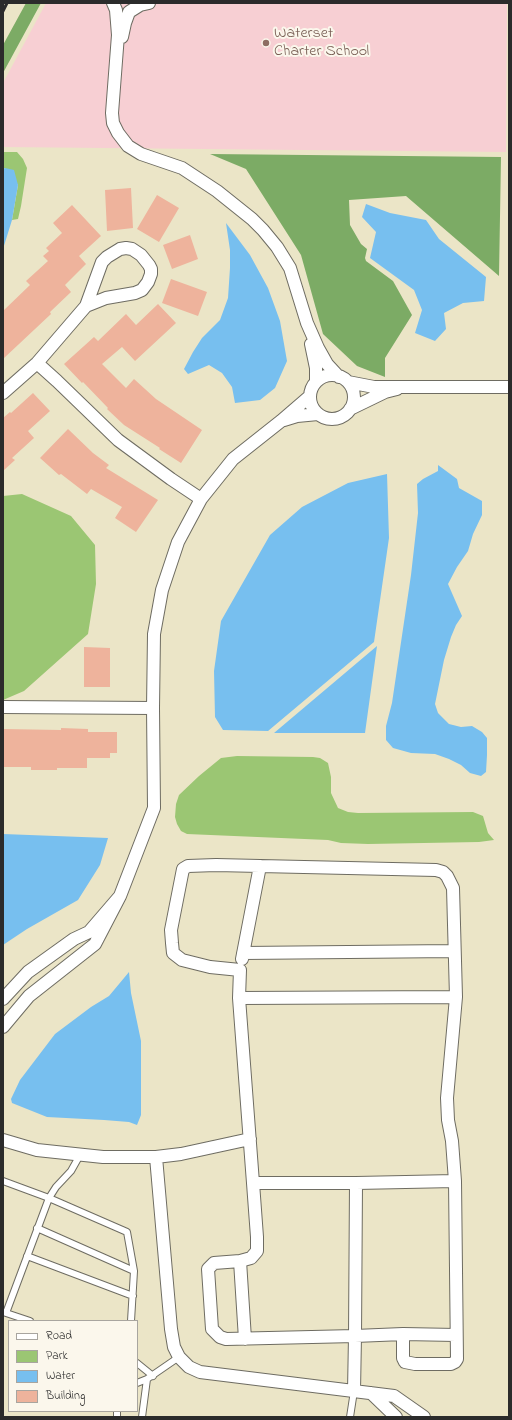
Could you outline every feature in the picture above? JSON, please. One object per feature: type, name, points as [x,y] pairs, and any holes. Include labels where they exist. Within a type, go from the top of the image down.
[{"type":"street","points":[[113,3],[116,10],[118,35],[113,80],[113,101]]},
{"type":"street","points":[[149,3],[140,5],[130,12],[125,23],[113,101],[113,123],[118,133],[128,146],[140,154],[182,168],[217,191],[252,219],[277,247],[290,268],[307,323],[316,368],[316,382]]},
{"type":"street","points":[[3,393],[37,363],[86,306],[102,262],[113,252],[126,248],[132,249],[141,255],[149,265],[151,274],[148,282],[142,290],[135,293],[106,298],[86,306]]},
{"type":"street","points":[[307,323],[327,364],[344,380],[353,392],[354,398],[350,409]]},
{"type":"street","points":[[37,363],[118,440],[171,479],[201,498]]},
{"type":"street","points":[[409,386],[385,392],[350,409],[339,418],[332,419],[325,418],[318,414],[311,403],[310,396],[316,382],[327,376],[374,386],[409,386],[509,387]]},
{"type":"street","points":[[3,1027],[29,996],[95,944],[120,896],[154,808],[154,634],[162,590],[178,542],[201,498],[233,459],[310,396]]},
{"type":"street","points":[[281,421],[297,416],[318,414]]},
{"type":"street","points":[[3,707],[153,708]]},
{"type":"street","points":[[240,970],[210,967],[182,960],[173,953],[172,930],[183,869],[188,866],[428,869],[443,872],[447,876],[453,888],[456,997],[447,1098],[455,1180],[457,1359],[451,1364],[415,1364],[405,1362],[403,1358],[403,1334]]},
{"type":"street","points":[[260,866],[240,970],[239,998],[258,1237],[257,1251],[251,1258],[240,1261],[214,1263],[208,1269],[212,1329],[220,1337],[226,1339],[403,1334],[456,1335]]},
{"type":"street","points":[[3,999],[28,972],[74,939],[89,932],[120,896]]},
{"type":"street","points":[[243,953],[454,951]]},
{"type":"street","points":[[239,998],[456,997]]},
{"type":"street","points":[[3,1140],[37,1150],[80,1155],[103,1157],[156,1157],[201,1150],[250,1139]]},
{"type":"street","points":[[156,1157],[172,1330],[174,1347],[179,1357],[190,1367],[200,1372],[394,1396],[424,1417]]},
{"type":"street","points":[[254,1183],[356,1183],[455,1180]]},
{"type":"street","points":[[354,1391],[356,1183]]},
{"type":"street","points":[[240,1261],[245,1339]]},
{"type":"street","points":[[371,1393],[396,1417]]},
{"type":"lane","points":[[27,1320],[4,1313],[49,1198],[56,1187],[71,1171],[80,1155]]},
{"type":"lane","points":[[3,1181],[49,1198],[127,1232],[134,1271],[131,1320]]},
{"type":"lane","points":[[37,1228],[134,1271]]},
{"type":"lane","points":[[27,1256],[132,1296]]},
{"type":"lane","points":[[138,1383],[150,1378],[179,1357]]},
{"type":"lane","points":[[138,1364],[150,1378]]},
{"type":"lane","points":[[142,1417],[150,1378]]},
{"type":"lane","points":[[350,1417],[354,1391]]},
{"type":"shaded area","name":"Waterset Charter School","points":[[46,3],[507,3],[506,152],[3,147],[3,83]]},
{"type":"green space","points":[[26,3],[41,3],[3,73],[3,45]]},
{"type":"green space","points":[[3,152],[17,152],[23,159],[27,168],[18,219],[12,220],[18,185],[5,168],[3,169]]},
{"type":"green space","points":[[210,154],[501,157],[499,276],[406,196],[349,200],[350,225],[361,244],[367,249],[365,258],[366,261],[393,281],[412,315],[385,358],[385,377],[357,366],[323,334],[301,255],[246,169]]},
{"type":"green space","points":[[22,494],[71,516],[95,545],[96,584],[88,634],[24,691],[3,700],[3,496]]},
{"type":"green space","points":[[237,756],[320,758],[328,763],[331,777],[331,793],[338,808],[348,812],[358,813],[473,812],[483,816],[488,833],[494,840],[479,842],[368,844],[341,843],[328,840],[187,834],[181,831],[175,817],[176,804],[179,795],[221,758]]},
{"type":"water","points":[[3,169],[14,170],[18,185],[12,220],[3,249]]},
{"type":"water","points":[[366,204],[390,213],[426,220],[439,239],[486,277],[484,301],[463,303],[444,313],[446,329],[435,341],[415,333],[422,310],[414,290],[370,258],[376,232],[362,217]]},
{"type":"water","points":[[226,223],[250,255],[268,288],[280,321],[287,361],[275,388],[260,400],[235,403],[232,387],[222,373],[209,365],[188,374],[184,369],[202,338],[220,320],[228,298],[230,250]]},
{"type":"water","points":[[438,465],[457,479],[459,488],[482,501],[482,515],[473,534],[468,551],[448,584],[462,616],[451,637],[444,660],[435,704],[438,713],[449,724],[461,727],[472,726],[482,732],[487,738],[486,772],[481,776],[470,773],[461,765],[435,754],[411,753],[393,748],[386,740],[386,726],[392,703],[411,575],[418,513],[417,484],[438,471]]},
{"type":"water","points":[[387,474],[389,538],[374,642],[268,731],[223,730],[215,717],[214,671],[221,621],[270,535],[302,507],[348,483]]},
{"type":"water","points":[[377,646],[365,733],[274,733]]},
{"type":"water","points":[[3,834],[108,838],[100,865],[78,900],[27,929],[3,945]]},
{"type":"water","points":[[129,972],[131,993],[141,1041],[141,1115],[137,1125],[129,1122],[47,1117],[12,1103],[11,1099],[20,1080],[55,1034],[91,1007],[109,996]]},
{"type":"building","points":[[131,188],[133,228],[107,231],[105,190]]},
{"type":"building","points":[[157,195],[179,208],[159,242],[137,229]]},
{"type":"building","points":[[72,205],[101,236],[79,256],[86,264],[65,285],[71,292],[50,312],[51,314],[3,359],[3,311],[30,285],[26,281],[48,261],[43,256],[49,251],[46,248],[62,233],[53,223]]},
{"type":"building","points":[[190,235],[198,259],[172,269],[163,245]]},
{"type":"building","points":[[171,279],[207,292],[198,316],[162,303]]},
{"type":"building","points":[[158,304],[176,323],[135,361],[122,347],[102,364],[126,388],[134,379],[156,399],[202,430],[181,463],[124,425],[64,364],[94,337],[98,341],[126,314],[136,325]]},
{"type":"building","points":[[33,393],[50,411],[28,431],[34,438],[12,458],[15,460],[3,471],[3,418],[10,412],[11,413]]},
{"type":"building","points":[[68,429],[93,453],[109,465],[106,468],[158,500],[136,532],[115,518],[122,507],[91,489],[87,494],[61,474],[59,475],[40,458]]},
{"type":"building","points":[[84,647],[110,648],[110,687],[84,687]]},
{"type":"building","points":[[61,728],[88,729],[88,732],[117,732],[117,753],[110,753],[110,758],[87,758],[87,768],[31,770],[31,767],[3,767],[3,729],[61,730]]},
{"type":"railway","points":[[3,11],[7,3]]},
{"type":"place","name":"Waterset Charter School","points":[[266,43]]}]
